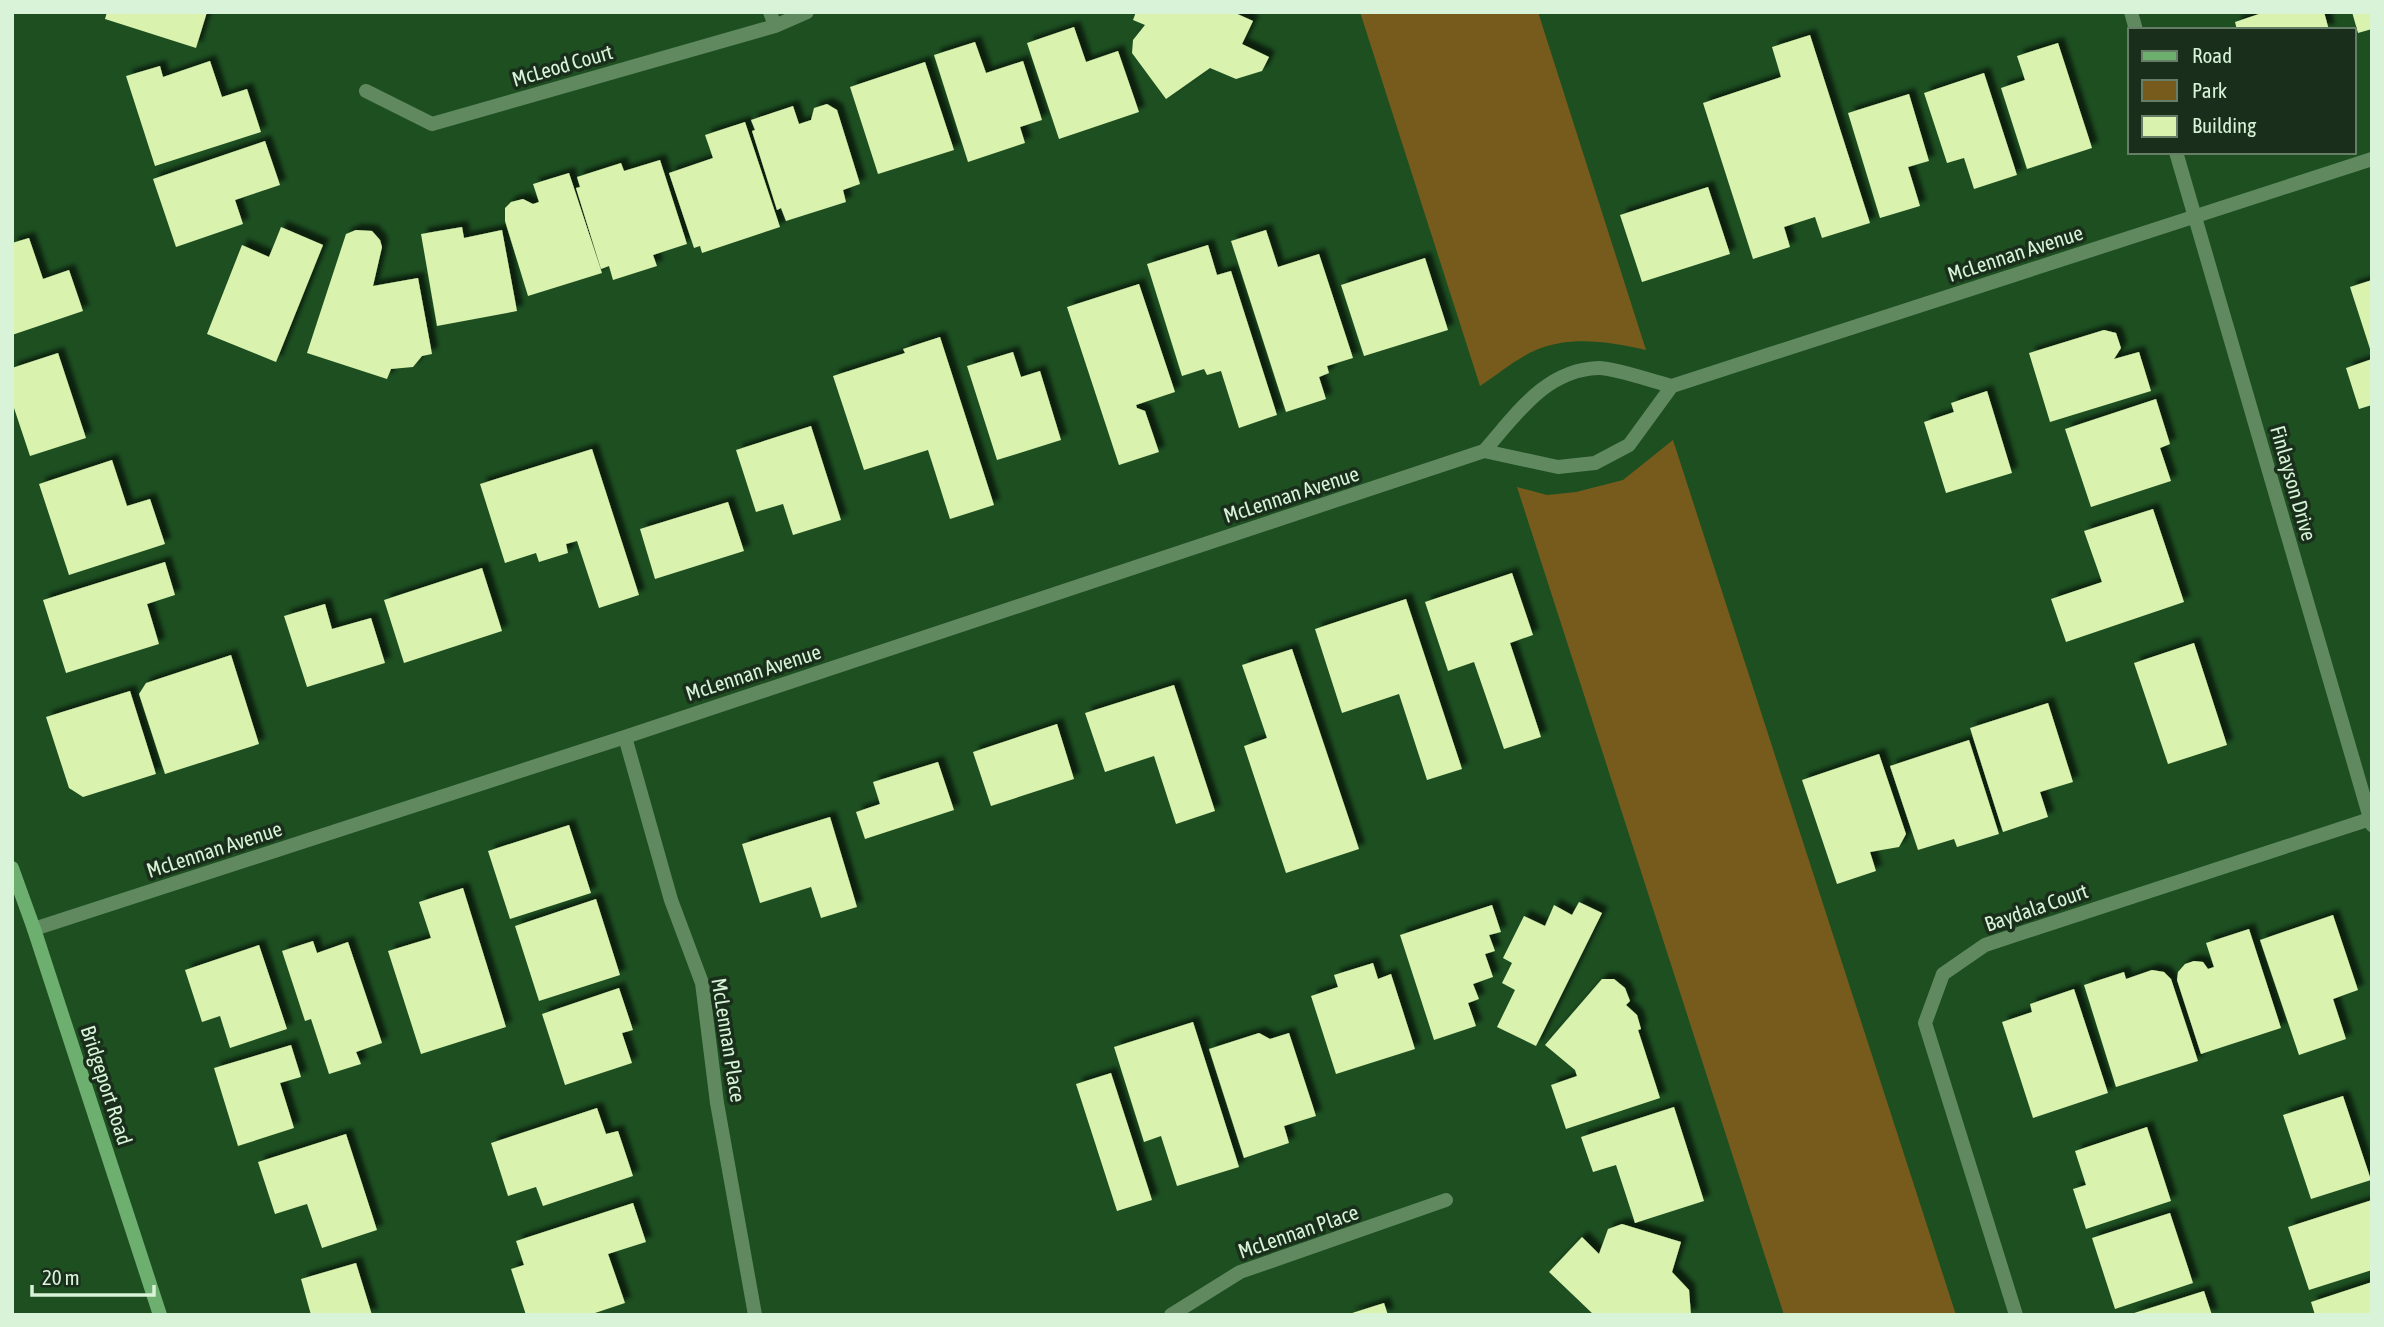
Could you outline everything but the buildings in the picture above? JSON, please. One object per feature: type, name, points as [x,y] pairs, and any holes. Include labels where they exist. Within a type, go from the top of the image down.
[{"type":"main road","name":"Bridgeport Road","points":[[12,868],[160,1315]]},
{"type":"street","name":"McLeod Court","points":[[366,91],[432,124],[773,19],[807,12]]},
{"type":"street","name":"Finlayson Drive","points":[[2177,154],[2371,822]]},
{"type":"street","name":"McLennan Avenue","points":[[34,929],[625,737],[1484,451],[1539,390],[1567,374],[1600,368],[1672,386],[2372,159]]},
{"type":"street","points":[[1484,451],[1558,467],[1595,463],[1629,445],[1672,386]]},
{"type":"street","name":"McLennan Place","points":[[625,737],[671,900],[702,983],[717,1103],[755,1315]]},
{"type":"street","name":"Baydala Court","points":[[2016,1315],[1925,1023],[1943,974],[1985,945],[2371,822]]},
{"type":"street","name":"McLennan Place","points":[[1171,1315],[1240,1272],[1446,1200]]},
{"type":"green space","points":[[1360,12],[1538,12],[1646,350],[1591,341],[1549,345],[1522,357],[1480,386]]},
{"type":"green space","points":[[1673,440],[1956,1315],[1784,1315],[1517,487],[1547,495],[1576,492],[1623,480]]}]
